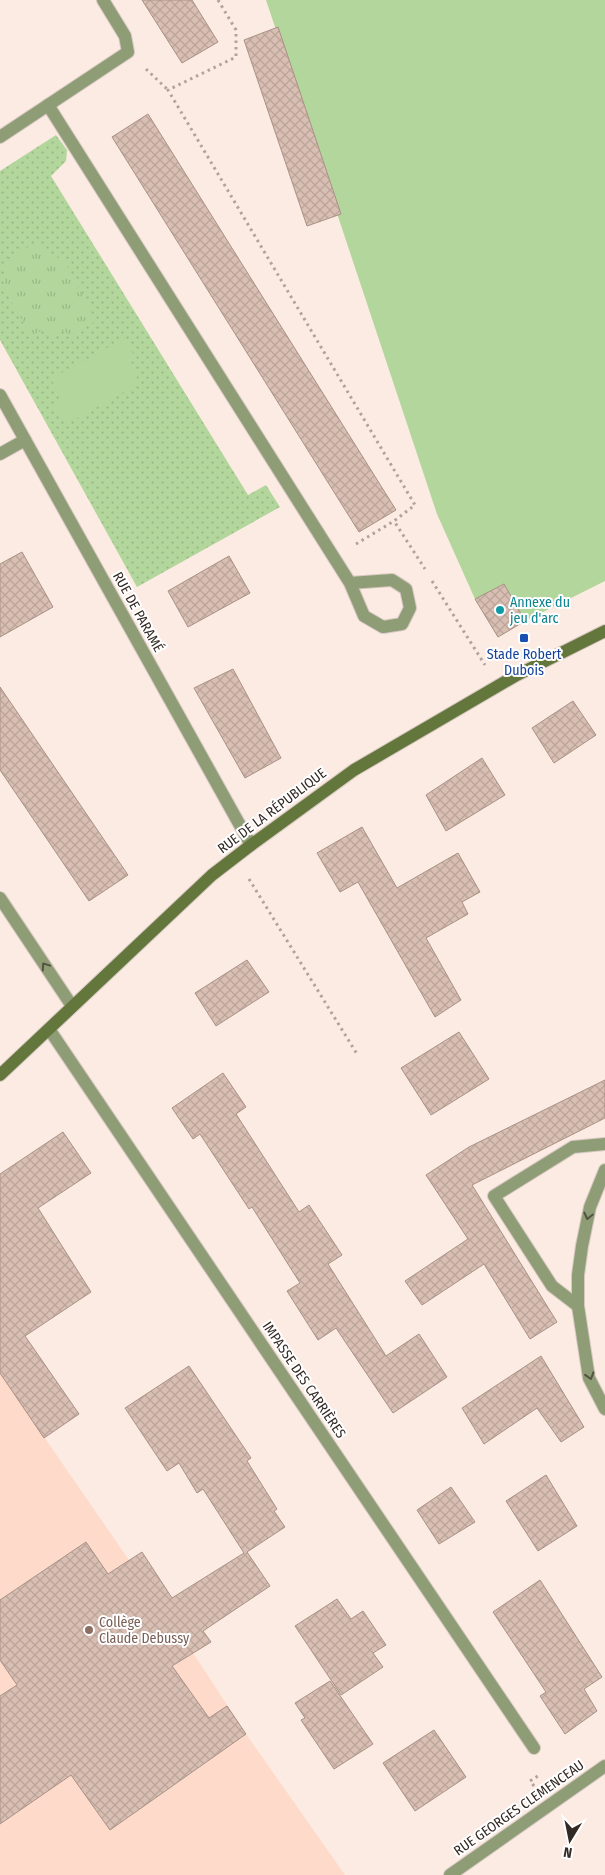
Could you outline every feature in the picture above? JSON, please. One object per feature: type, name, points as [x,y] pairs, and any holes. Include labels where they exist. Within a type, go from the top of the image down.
[{"type":"street","points":[[0,137],[128,52],[125,36],[103,0]]},
{"type":"street","points":[[48,105],[350,583],[364,616],[383,627],[402,624],[410,608],[406,589],[392,580],[350,583]]},
{"type":"street","name":"RUE DE PARAMÉ","points":[[0,395],[251,845]]},
{"type":"street","points":[[0,454],[25,440]]},
{"type":"street","name":"RUE DE LA RÉPUBLIQUE","points":[[0,1075],[212,875],[251,845],[354,770],[515,676],[605,631]]},
{"type":"street","points":[[0,898],[72,1006]]},
{"type":"street","name":"IMPASSE DES CARRIÈRES","points":[[49,1029],[534,1748]]},
{"type":"street","points":[[578,1306],[552,1286],[494,1196],[573,1147],[605,1144]]},
{"type":"street","points":[[605,1170],[590,1207],[582,1246],[578,1306],[589,1378],[605,1409]]},
{"type":"street","name":"RUE GEORGES CLEMENCEAU","points":[[450,1875],[605,1766]]},
{"type":"path","points":[[218,0],[236,30],[236,57],[168,90],[415,505],[334,558]]},
{"type":"path","points":[[394,520],[498,686]]},
{"type":"path","points":[[235,857],[357,1054]]},
{"type":"shaded area","name":"Collège Claude Debussy","points":[[0,1373],[193,1653],[246,1734],[345,1875],[0,1875]]},
{"type":"green space","points":[[266,0],[605,0],[605,581],[525,621],[498,637],[475,599],[437,514]]},
{"type":"green space","points":[[56,135],[67,150],[66,161],[51,176],[248,495],[266,485],[280,507],[137,587],[0,340],[0,171]]},
{"type":"green space","points":[[34,244],[65,262],[96,321],[68,336],[65,330],[51,338],[46,328],[31,336],[5,290],[6,259]]},
{"type":"green space","points":[[125,338],[136,359],[129,364],[140,383],[65,425],[54,404],[62,399],[51,379]]},
{"type":"building","points":[[142,0],[192,0],[218,42],[182,63]]},
{"type":"building","points":[[278,27],[341,214],[307,226],[244,40]]},
{"type":"building","points":[[148,114],[396,510],[359,532],[112,137]]},
{"type":"building","points":[[22,552],[53,607],[0,637],[0,564]]},
{"type":"building","points":[[229,556],[250,593],[188,627],[168,591]]},
{"type":"building","name":"Annexe du jeu d'arc","points":[[504,584],[525,621],[498,637],[475,599]]},
{"type":"building","points":[[233,669],[281,758],[245,778],[194,688]]},
{"type":"building","points":[[0,687],[128,875],[89,901],[0,770]]},
{"type":"building","points":[[573,701],[596,735],[554,763],[532,728]]},
{"type":"building","points":[[482,758],[505,795],[446,831],[426,795]]},
{"type":"building","points":[[362,827],[397,888],[458,853],[480,892],[462,902],[468,914],[426,938],[461,1000],[435,1017],[358,882],[340,892],[317,853]]},
{"type":"building","points":[[247,960],[269,992],[216,1026],[195,993]]},
{"type":"building","points":[[459,1032],[489,1079],[431,1115],[401,1068]]},
{"type":"building","points":[[223,1073],[246,1107],[236,1114],[299,1212],[309,1205],[342,1255],[328,1264],[386,1356],[419,1334],[447,1377],[393,1413],[336,1328],[318,1340],[287,1291],[300,1283],[252,1207],[249,1209],[200,1134],[193,1139],[172,1108]]},
{"type":"building","points":[[605,1080],[605,1118],[472,1185],[557,1322],[530,1339],[484,1264],[422,1305],[405,1281],[468,1239],[426,1175],[469,1147]]},
{"type":"building","points":[[63,1132],[91,1173],[38,1208],[91,1292],[25,1336],[79,1414],[44,1438],[0,1373],[0,1174]]},
{"type":"building","points":[[541,1356],[584,1427],[561,1442],[537,1408],[484,1444],[462,1408]]},
{"type":"building","points":[[189,1366],[251,1458],[247,1461],[277,1509],[274,1511],[285,1527],[247,1552],[270,1586],[203,1631],[211,1642],[172,1666],[209,1718],[227,1706],[246,1734],[110,1830],[71,1775],[0,1824],[0,1696],[17,1685],[0,1660],[0,1600],[86,1542],[108,1574],[142,1552],[172,1598],[244,1553],[203,1489],[197,1493],[179,1463],[167,1471],[125,1408]]},
{"type":"building","points":[[546,1475],[577,1526],[538,1551],[506,1501]]},
{"type":"building","points":[[451,1487],[475,1522],[439,1544],[417,1510]]},
{"type":"building","points":[[540,1580],[602,1677],[584,1689],[597,1711],[565,1734],[540,1696],[546,1692],[493,1612]]},
{"type":"building","points":[[337,1599],[351,1619],[363,1611],[386,1645],[373,1653],[383,1667],[341,1695],[295,1626]]},
{"type":"building","points":[[330,1681],[373,1744],[334,1769],[301,1720],[305,1718],[295,1703]]},
{"type":"building","points":[[434,1730],[466,1777],[415,1811],[383,1763]]},
{"type":"place","name":"Annexe du jeu d'arc","points":[[500,610]]},
{"type":"place","name":"Stade Robert Dubois","points":[[524,638]]},
{"type":"place","name":"Collège Claude Debussy","points":[[89,1630]]}]
